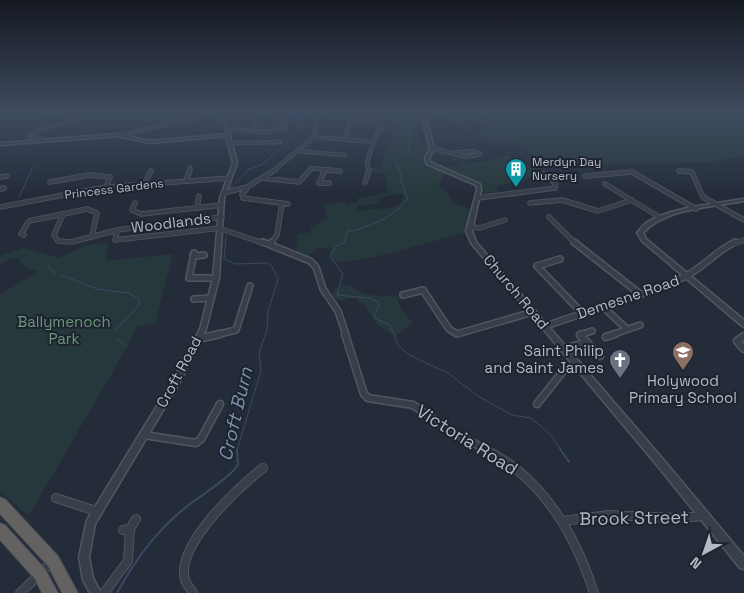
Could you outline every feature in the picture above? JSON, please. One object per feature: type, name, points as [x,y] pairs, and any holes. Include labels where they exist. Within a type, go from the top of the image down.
[{"type":"highway","points":[[0,504],[53,561],[70,593]]},
{"type":"highway","points":[[0,530],[40,574],[50,593]]},
{"type":"street","points":[[0,144],[37,140]]},
{"type":"street","points":[[141,140],[150,142],[168,140]]},
{"type":"street","name":"Croft Road","points":[[96,593],[88,580],[84,557],[86,534],[96,511],[177,380],[198,339],[211,298],[216,278],[223,192],[235,163],[229,140]]},
{"type":"street","points":[[223,192],[242,188],[262,178],[311,140]]},
{"type":"street","points":[[343,140],[374,142],[367,162],[368,172],[365,182]]},
{"type":"street","points":[[430,140],[432,148],[427,158],[429,164],[474,182],[479,190],[470,227],[480,228],[505,220]]},
{"type":"street","points":[[230,143],[259,144],[258,147],[265,147],[266,144],[281,142]]},
{"type":"street","points":[[432,148],[452,153],[472,157],[480,154],[473,151],[452,153]]},
{"type":"street","points":[[297,151],[344,155]]},
{"type":"street","points":[[186,181],[190,168]]},
{"type":"street","points":[[262,178],[299,182],[303,180],[310,168],[340,171]]},
{"type":"street","points":[[325,169],[319,183],[329,184]]},
{"type":"street","points":[[144,184],[151,171]]},
{"type":"street","points":[[679,171],[692,172],[703,197],[744,220]]},
{"type":"street","points":[[585,176],[632,172],[696,209]]},
{"type":"street","points":[[478,198],[556,188],[556,184],[544,174]]},
{"type":"street","points":[[50,182],[106,175],[110,177],[106,188]]},
{"type":"street","points":[[0,177],[7,176]]},
{"type":"street","name":"Princess Gardens","points":[[0,207],[106,188],[230,178]]},
{"type":"street","points":[[605,184],[661,218]]},
{"type":"street","points":[[242,188],[246,190],[242,194],[243,198],[285,204],[279,208],[278,234],[271,244]]},
{"type":"street","points":[[197,208],[199,196]]},
{"type":"street","points":[[530,204],[562,200],[598,211],[632,200]]},
{"type":"street","name":"Demesne Road","points":[[546,326],[687,276],[640,235],[644,228],[661,218],[744,200]]},
{"type":"street","points":[[135,203],[132,210],[139,214],[222,205]]},
{"type":"street","points":[[24,235],[21,234],[26,224],[31,220],[84,210],[95,211],[97,214],[92,236]]},
{"type":"street","points":[[63,214],[54,235],[56,240],[69,242],[117,230]]},
{"type":"street","name":"Woodlands","points":[[221,229],[116,241],[115,239],[117,230],[222,217]]},
{"type":"street","points":[[548,219],[566,236],[640,294]]},
{"type":"street","name":"Church Road","points":[[470,227],[469,234],[473,242],[546,326],[564,350],[744,564]]},
{"type":"street","name":"Victoria Road","points":[[221,229],[271,244],[310,261],[316,267],[323,289],[338,311],[364,394],[368,398],[407,402],[415,406],[453,433],[498,456],[535,486],[563,521],[588,574],[594,593]]},
{"type":"street","points":[[744,240],[727,246],[687,276],[744,324]]},
{"type":"street","points":[[204,255],[193,255],[189,278],[216,278]]},
{"type":"street","points":[[560,258],[537,266],[582,313]]},
{"type":"street","points":[[198,339],[236,330],[250,286]]},
{"type":"street","points":[[403,295],[423,290],[449,329],[455,333],[462,334],[533,312]]},
{"type":"street","points":[[192,300],[211,298]]},
{"type":"street","points":[[603,306],[627,329]]},
{"type":"street","points":[[606,337],[640,325]]},
{"type":"street","points":[[592,331],[580,335],[600,356]]},
{"type":"street","points":[[744,336],[738,340],[744,349]]},
{"type":"street","points":[[564,350],[587,342]]},
{"type":"street","points":[[537,404],[564,370],[578,365]]},
{"type":"street","points":[[144,435],[196,443],[201,438],[220,404]]},
{"type":"street","points":[[193,593],[184,579],[184,566],[188,552],[224,503],[263,468]]},
{"type":"street","points":[[56,498],[96,511]]},
{"type":"street","name":"Brook Street","points":[[563,521],[605,516],[676,518],[705,516]]},
{"type":"street","points":[[104,593],[128,561],[127,529],[136,520]]},
{"type":"street","points":[[20,593],[53,561]]},
{"type":"green space","points":[[391,140],[420,140],[423,145],[431,147],[425,157],[426,164],[447,171],[439,184],[455,203],[472,210],[467,232],[360,260],[333,261],[330,256],[332,249],[320,247],[311,253],[309,259],[295,254],[298,234],[311,232],[311,227],[327,219],[324,205],[345,201],[347,204],[358,202],[358,198],[387,193],[386,174],[369,172],[368,168],[380,169]],"holes":[[[400,193],[404,195],[403,200],[394,207],[364,211],[357,209],[357,206],[379,202],[377,198]]]},
{"type":"green space","points":[[480,140],[744,140],[744,156],[711,162],[617,163],[551,167],[516,143],[487,143]]},
{"type":"green space","points":[[433,150],[453,154],[452,156],[436,154],[433,158],[437,164],[452,167],[461,163],[451,161],[453,158],[465,160],[464,163],[482,162],[508,155],[538,173],[523,181],[499,185],[495,187],[498,192],[480,194],[479,184],[429,163],[429,157]]},
{"type":"green space","name":"Ballymenoch Park","points":[[108,242],[106,261],[173,254],[155,323],[136,327],[127,347],[30,514],[25,513],[0,491],[0,295],[38,271],[23,266],[19,258],[10,259],[0,265],[0,256],[24,248],[58,258],[85,246]]},
{"type":"green space","points":[[348,285],[371,295],[397,296],[399,306],[413,323],[396,336],[391,334],[377,324],[365,305],[358,301],[358,298],[340,300],[332,296],[336,288]]},
{"type":"waterway","name":"Croft Burn","points":[[230,189],[249,169],[261,165],[291,140]]},
{"type":"waterway","points":[[409,140],[408,153],[400,155],[395,160],[408,198],[403,205],[384,219],[353,231],[348,230],[344,243],[336,246],[330,256],[343,274],[337,295],[369,298],[380,303],[374,315],[376,319],[390,325],[398,345],[409,355],[448,373],[478,396],[512,415],[531,418],[551,435],[561,450]]},
{"type":"waterway","points":[[19,197],[33,167]]},
{"type":"waterway","name":"Croft Burn","points":[[226,236],[224,259],[236,264],[267,263],[271,265],[278,279],[268,311],[267,330],[259,352],[261,371],[237,450]]},
{"type":"waterway","points":[[47,265],[56,274]]},
{"type":"waterway","points":[[61,275],[97,289],[128,293],[139,299],[139,305],[114,332]]},
{"type":"waterway","points":[[117,339],[127,347]]},
{"type":"waterway","points":[[560,449],[569,462]]},
{"type":"waterway","name":"Croft Burn","points":[[117,593],[140,556],[158,533],[178,513],[233,471],[238,465],[237,450]]},
{"type":"place","name":"Merdyn Day Nursery","points":[[516,188]]},
{"type":"place","name":"Holywood Primary School","points":[[683,371]]},
{"type":"place","name":"Saint Philip and Saint James","points":[[620,379]]}]
